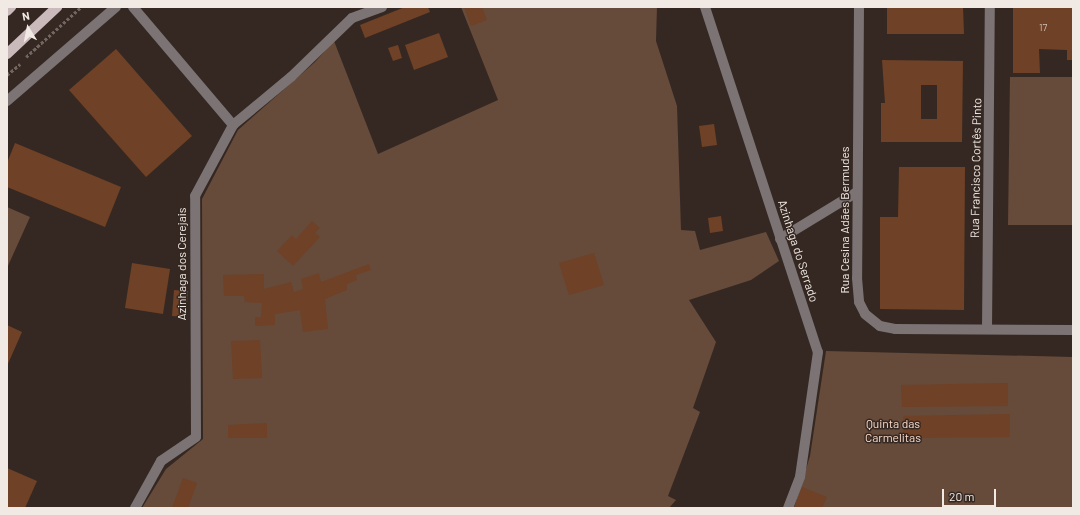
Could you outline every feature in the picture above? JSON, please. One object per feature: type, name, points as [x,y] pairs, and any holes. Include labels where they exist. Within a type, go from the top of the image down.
[{"type":"main road","points":[[7,11],[11,7]]},
{"type":"main road","points":[[7,54],[57,7]]},
{"type":"street","points":[[7,101],[116,7]]},
{"type":"street","points":[[133,7],[233,125]]},
{"type":"street","name":"Azinhaga dos Cerejais","points":[[134,508],[161,462],[196,438],[195,196],[233,125],[291,77],[352,18],[382,7]]},
{"type":"street","name":"Azinhaga do Serrado","points":[[705,7],[818,352],[800,478],[788,508]]},
{"type":"street","name":"Rua Cesina Adães Bermudes","points":[[859,7],[857,192],[858,302],[865,314],[880,326],[895,329],[1073,330]]},
{"type":"street","name":"Rua Francisco Cortês Pinto","points":[[987,329],[990,7]]},
{"type":"street","points":[[780,239],[857,192]]},
{"type":"path","points":[[7,75],[81,7]]},
{"type":"green space","points":[[461,7],[657,7],[656,41],[677,106],[681,230],[695,231],[700,250],[766,232],[779,261],[751,280],[689,300],[716,342],[693,408],[700,412],[668,496],[676,500],[669,508],[142,508],[166,469],[203,439],[202,199],[238,130],[315,62],[334,41],[378,154],[498,100]]},
{"type":"green space","points":[[1010,77],[1073,77],[1073,225],[1008,225]]},
{"type":"green space","points":[[7,207],[30,217],[7,268]]},
{"type":"green space","name":"Quinta das Carmelitas","points":[[826,351],[1073,357],[1073,508],[794,508],[810,456]]},
{"type":"building","points":[[405,7],[428,7],[430,12],[365,38],[360,25]]},
{"type":"building","points":[[464,7],[482,7],[487,20],[471,26]]},
{"type":"building","points":[[887,7],[963,7],[964,34],[887,34]]},
{"type":"building","points":[[1013,7],[1073,7],[1073,60],[1067,60],[1067,50],[1039,49],[1040,73],[1013,73]]},
{"type":"building","points":[[439,33],[448,57],[414,70],[405,45]]},
{"type":"building","points":[[398,45],[402,58],[393,61],[388,48]]},
{"type":"building","points":[[116,49],[192,136],[146,177],[69,90]]},
{"type":"building","points":[[882,60],[963,61],[962,142],[881,142],[881,103],[885,103]],"holes":[[[921,85],[937,85],[937,119],[921,119]]]},
{"type":"building","points":[[714,124],[717,145],[702,147],[699,126]]},
{"type":"building","points":[[15,143],[121,187],[105,227],[7,187],[7,163]]},
{"type":"building","points":[[899,167],[965,167],[964,310],[880,309],[880,217],[898,217]]},
{"type":"building","points":[[721,216],[723,231],[710,233],[708,218]]},
{"type":"building","points":[[312,221],[320,228],[315,233],[320,237],[293,266],[277,251],[292,235],[296,239]]},
{"type":"building","points":[[594,253],[604,285],[569,295],[559,263]]},
{"type":"building","points":[[132,263],[170,269],[163,314],[125,308]]},
{"type":"building","points":[[369,264],[371,270],[356,275],[357,280],[347,284],[347,290],[325,299],[328,329],[303,332],[300,310],[275,314],[275,325],[255,326],[255,317],[261,317],[262,303],[245,302],[244,296],[224,296],[223,275],[264,274],[264,289],[291,282],[294,292],[303,289],[301,279],[319,273],[321,282]]},
{"type":"building","points":[[174,290],[188,291],[186,317],[172,316]]},
{"type":"building","points":[[7,325],[22,332],[7,366]]},
{"type":"building","points":[[260,340],[262,378],[233,379],[231,341]]},
{"type":"building","points":[[1008,383],[1008,406],[902,407],[901,385]]},
{"type":"building","points":[[1010,414],[1010,437],[903,438],[903,416]]},
{"type":"building","points":[[267,423],[267,438],[228,438],[228,425]]},
{"type":"building","points":[[7,468],[37,481],[25,508],[7,508]]},
{"type":"building","points":[[183,478],[197,483],[188,508],[172,508]]},
{"type":"building","points":[[802,487],[827,497],[822,508],[794,508]]}]
